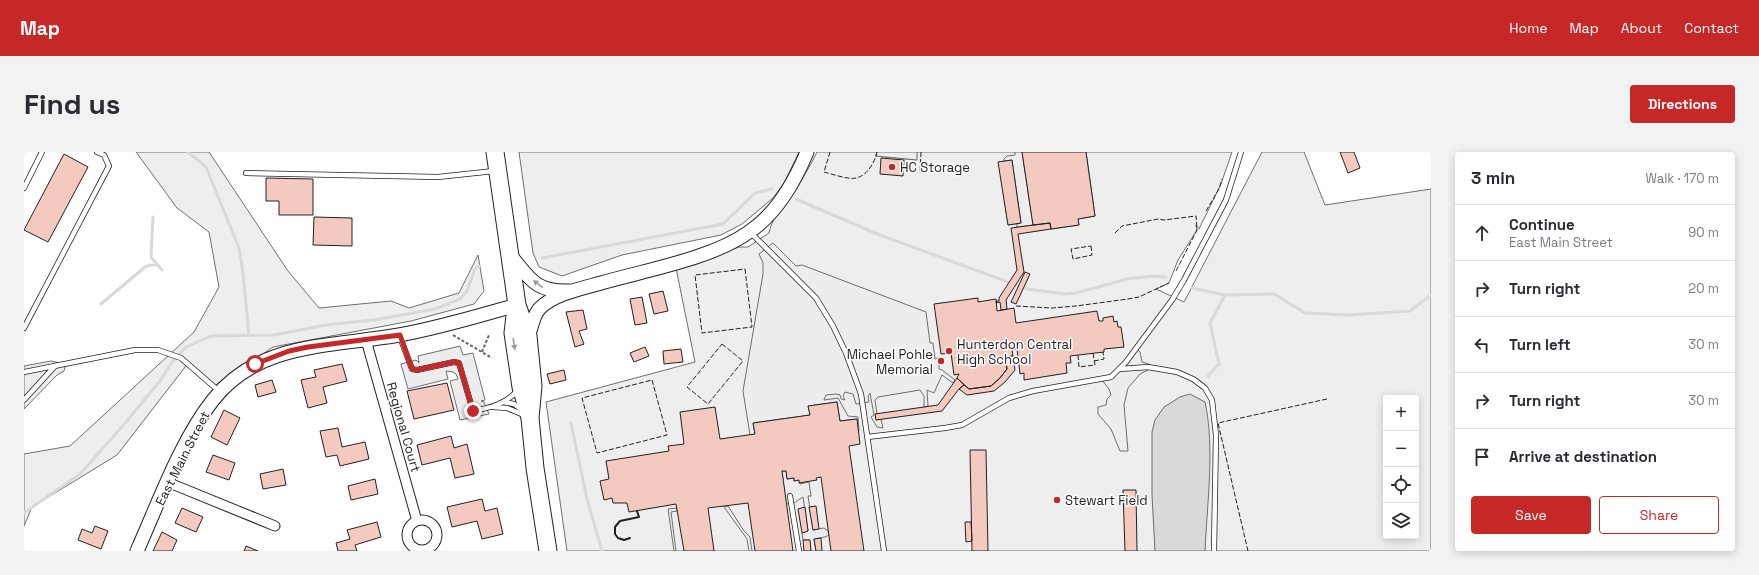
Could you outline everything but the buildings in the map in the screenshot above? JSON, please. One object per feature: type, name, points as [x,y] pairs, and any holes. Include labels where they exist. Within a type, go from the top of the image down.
[{"type":"highway","points":[[496,152],[517,305],[528,336],[533,386],[530,418],[536,482],[548,551]]},
{"type":"highway","points":[[517,305],[513,333],[521,387],[530,418]]},
{"type":"street","points":[[528,336],[536,312],[552,300],[575,290],[688,259],[722,247],[750,232],[761,223],[781,199],[799,169],[807,152]]},
{"type":"street","points":[[510,254],[539,287],[546,290],[557,291],[575,290]]},
{"type":"street","name":"East Main Street","points":[[137,551],[167,482],[196,425],[220,392],[240,374],[255,364],[272,357],[308,347],[400,335],[453,323],[517,305]]},
{"type":"street","name":"Regional Court","points":[[366,340],[417,521]]},
{"type":"street","points":[[167,482],[275,526]]},
{"type":"lane","points":[[24,188],[42,152]]},
{"type":"lane","points":[[24,328],[109,166],[104,155],[97,152]]},
{"type":"lane","points":[[867,437],[962,425],[1009,398],[1033,391],[1111,376],[1120,369],[1172,300],[1184,280],[1226,200],[1241,152]]},
{"type":"lane","points":[[246,173],[438,177],[498,171]]},
{"type":"lane","points":[[750,232],[816,298],[833,326],[853,371],[861,394],[884,551]]},
{"type":"lane","points":[[400,335],[412,369],[417,370],[457,362],[462,368],[473,411],[491,407],[503,402],[514,395],[521,387]]},
{"type":"lane","points":[[24,372],[135,350],[158,350],[181,358],[220,392]]},
{"type":"lane","points":[[24,400],[55,366]]},
{"type":"lane","points":[[1120,369],[1148,367],[1178,372],[1194,379],[1205,388],[1212,400],[1216,435],[1214,551]]},
{"type":"lane","points":[[503,402],[514,404],[530,418]]},
{"type":"lane","points":[[491,407],[513,410],[530,418]]},
{"type":"lane","points":[[790,496],[799,551]]},
{"type":"path","points":[[450,333],[492,358]]},
{"type":"path","points":[[482,352],[489,334]]},
{"type":"shaded area","points":[[136,152],[209,152],[288,271],[319,308],[391,301],[409,308],[459,293],[478,255],[484,291],[474,304],[411,321],[273,347],[216,386],[189,362],[117,455],[32,507],[24,526],[24,454],[70,446],[194,332],[219,287],[209,232],[177,208]]},
{"type":"shaded area","points":[[519,152],[799,152],[784,183],[773,198],[742,224],[721,235],[622,255],[562,276],[539,267],[533,253]]},
{"type":"shaded area","name":"Hunterdon Central High School","points":[[817,152],[877,152],[876,156],[916,160],[917,152],[1022,152],[1033,225],[1050,223],[1051,229],[1079,225],[1078,219],[1095,216],[1086,152],[1232,152],[1221,184],[1199,229],[1196,225],[1197,230],[1178,260],[1169,283],[1156,289],[1184,302],[1262,152],[1304,152],[1325,205],[1431,189],[1431,551],[567,551],[546,402],[695,362],[676,268],[739,247],[748,247],[769,233],[773,221],[780,209],[797,188]],"holes":[[[1012,160],[1021,223],[1008,225],[999,162]]]},
{"type":"shaded area","points":[[877,152],[917,152],[917,160],[876,156]]},
{"type":"shaded area","points":[[1015,152],[1022,152],[1033,225],[1017,227],[1017,224],[1021,223],[1012,160],[1004,161],[1007,156],[1015,155]]},
{"type":"shaded area","points":[[773,243],[796,266],[802,265],[926,312],[930,343],[933,343],[935,359],[940,357],[941,362],[939,363],[939,369],[955,380],[953,383],[942,375],[934,393],[927,390],[928,406],[924,407],[924,396],[920,390],[878,397],[875,400],[877,414],[876,420],[881,419],[883,428],[877,427],[871,417],[874,415],[870,393],[868,396],[869,402],[856,404],[853,394],[845,392],[843,396],[845,400],[841,399],[840,395],[836,394],[826,395],[824,400],[838,398],[848,416],[858,417],[858,432],[857,419],[840,421],[837,402],[808,406],[810,415],[753,423],[755,434],[750,435],[743,391],[763,274],[763,263],[759,254]]},
{"type":"shaded area","points":[[460,346],[463,355],[473,353],[485,400],[481,401],[484,402],[489,414],[460,420],[450,381],[458,379],[456,374],[446,371],[448,379],[408,389],[401,364],[416,360],[419,363],[418,356]]},
{"type":"shaded area","points":[[1136,348],[1140,352],[1142,362],[1149,364],[1148,370],[1140,374],[1128,388],[1124,405],[1128,451],[1120,451],[1111,429],[1098,414],[1098,407],[1106,405],[1107,399],[1111,395],[1109,389],[1101,379],[1111,377]]},
{"type":"shaded area","points":[[51,361],[66,364],[64,371],[57,375],[24,409],[24,366]]},
{"type":"shaded area","points":[[1190,394],[1205,402],[1210,438],[1210,476],[1205,551],[1155,551],[1152,495],[1152,432],[1155,420],[1164,407],[1180,397]]},
{"type":"shaded area","points":[[782,471],[786,471],[787,479],[794,478],[794,481],[799,480],[800,484],[809,482],[811,496],[808,496],[813,530],[824,528],[828,531],[829,535],[814,539],[816,551],[811,551],[809,540],[803,540],[802,533],[808,531],[803,497],[794,503],[786,504]]},
{"type":"shaded area","points":[[728,506],[744,531],[750,537],[752,551],[749,551],[747,539],[724,507]]},
{"type":"shaded area","points":[[677,508],[677,511],[671,512],[676,551],[674,551],[668,509]]},
{"type":"waterway","points":[[188,152],[206,167],[239,248],[249,335]]},
{"type":"waterway","points":[[542,258],[723,224],[755,193],[772,189]]},
{"type":"waterway","points":[[796,199],[880,235],[1027,289],[1066,294],[1076,293],[1127,279],[1154,276],[1166,277]]},
{"type":"waterway","points":[[153,217],[151,257],[162,270]]},
{"type":"waterway","points":[[101,304],[145,267],[150,265],[158,265]]},
{"type":"waterway","points":[[24,513],[81,473],[127,421],[160,381],[172,362],[186,347],[211,336],[274,335],[326,325],[374,320],[435,309],[460,299],[467,291],[475,269],[479,266]]},
{"type":"waterway","points":[[1192,288],[1225,295],[1274,294],[1305,313],[1348,315],[1410,311],[1431,295]]},
{"type":"waterway","points":[[1208,376],[1219,364],[1210,323],[1225,295]]},
{"type":"waterway","points":[[571,423],[587,499],[602,551]]},
{"type":"fence","points":[[830,152],[824,172],[845,178],[860,177],[867,172],[877,152]]},
{"type":"fence","points":[[920,171],[921,152]]},
{"type":"fence","points":[[1206,211],[1219,189],[1222,179]]},
{"type":"fence","points":[[1115,233],[1122,226],[1158,219],[1164,220],[1196,216],[1197,230],[1176,271]]},
{"type":"fence","points":[[1091,246],[1092,255],[1073,259],[1071,249],[1091,246]]},
{"type":"fence","points":[[745,269],[752,327],[702,333],[695,275],[745,269]]},
{"type":"fence","points":[[1016,306],[1052,308],[1128,299],[1139,297],[1169,283]]},
{"type":"fence","points":[[722,344],[743,361],[708,404],[687,387],[722,344]]},
{"type":"fence","points":[[1094,361],[1104,359],[1103,352]]},
{"type":"fence","points":[[1078,355],[1079,367],[1095,365],[1093,353]]},
{"type":"fence","points":[[652,380],[667,435],[597,453],[582,398],[652,380]]},
{"type":"fence","points":[[1248,551],[1218,423],[1327,399]]},
{"type":"wall","points":[[630,538],[624,540],[618,538],[615,534],[615,527],[620,521],[639,517],[637,511]]},
{"type":"place","name":"HC Storage","points":[[892,167]]},
{"type":"place","name":"Hunterdon Central High School","points":[[949,351]]},
{"type":"place","name":"Michael Pohle Memorial","points":[[941,361]]},
{"type":"place","name":"Stewart Field","points":[[1057,500]]},
{"type":"route","points":[[255,364],[289,351],[308,347],[400,335],[411,367],[414,370],[454,362],[459,363],[462,368],[473,411]]}]
